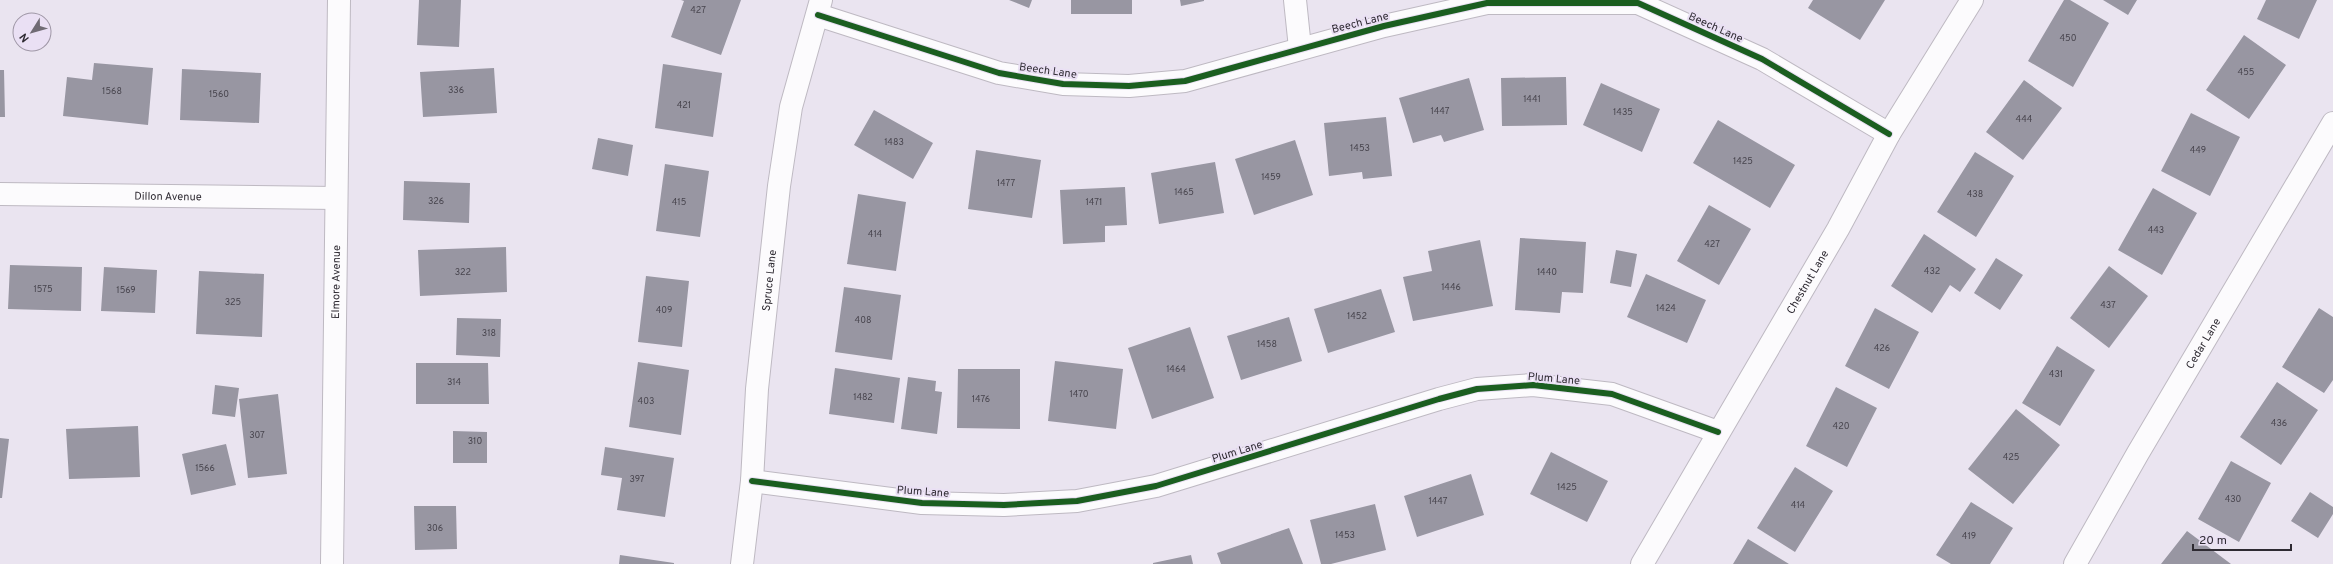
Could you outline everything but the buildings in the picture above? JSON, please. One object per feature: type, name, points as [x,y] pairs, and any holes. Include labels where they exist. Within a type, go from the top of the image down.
[{"type":"street","name":"Elmore Avenue","points":[[332,564],[339,0]]},
{"type":"street","points":[[1295,0],[1300,48]]},
{"type":"street","name":"Chestnut Lane","points":[[1642,564],[1718,432],[1838,230],[1889,134],[1972,0]]},
{"type":"street","name":"Beech Lane","points":[[819,7],[999,73],[1063,84],[1129,86],[1185,81],[1300,48],[1487,3],[1638,1],[1762,59],[1889,134]]},
{"type":"street","name":"Spruce Lane","points":[[742,564],[752,481],[757,389],[780,179],[791,107],[819,7]]},
{"type":"street","name":"Cedar Lane","points":[[2075,564],[2138,453],[2333,123]]},
{"type":"street","name":"Dillon Avenue","points":[[0,194],[336,198]]},
{"type":"street","name":"Plum Lane","points":[[752,481],[922,503],[1004,505],[1077,501],[1156,486],[1439,398],[1477,389],[1532,385],[1612,394],[1718,432]]},
{"type":"cycle path","points":[[818,15],[999,73],[1063,84],[1129,86],[1185,81],[1384,26],[1487,3],[1638,3],[1762,59],[1889,134]]},
{"type":"cycle path","points":[[752,481],[922,503],[1004,505],[1077,501],[1156,486],[1439,399],[1477,389],[1533,385],[1612,394],[1718,432]]}]
